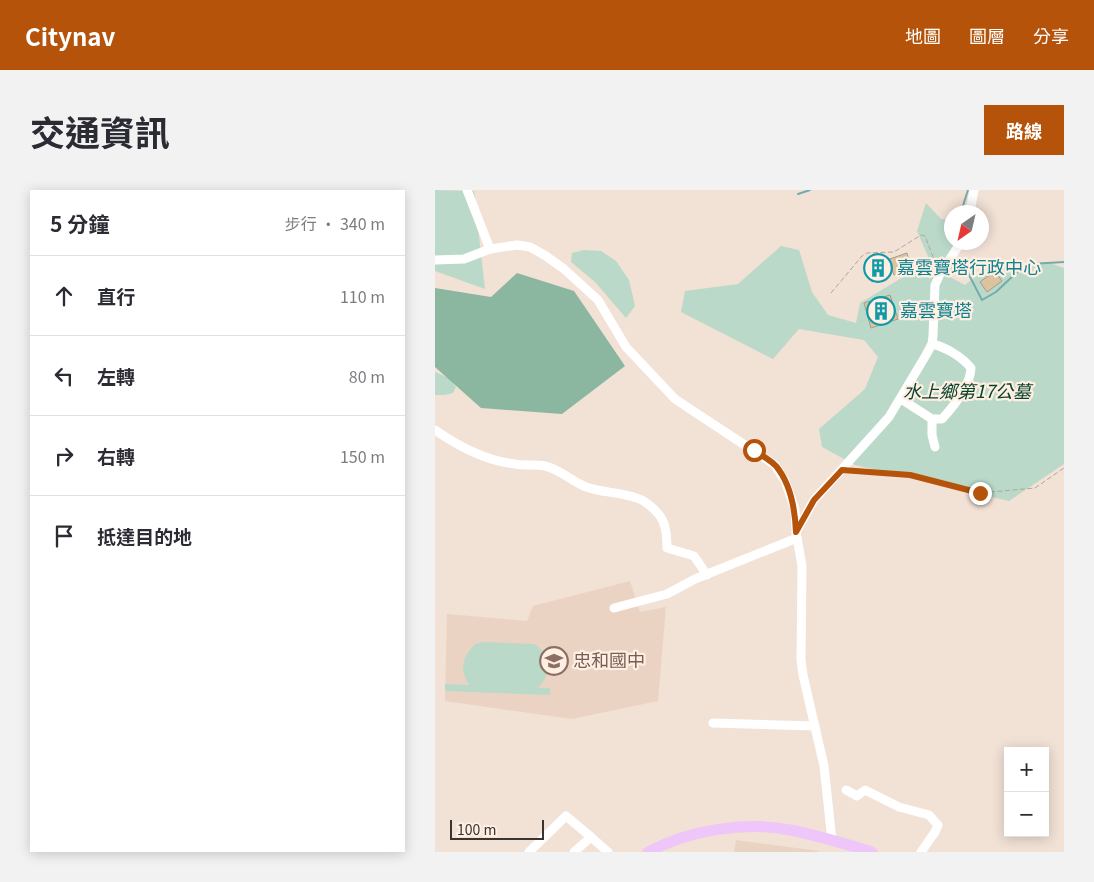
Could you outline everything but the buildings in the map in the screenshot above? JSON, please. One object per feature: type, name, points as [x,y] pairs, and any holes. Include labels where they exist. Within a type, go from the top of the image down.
[{"type":"main road","points":[[648,852],[661,845],[682,838],[737,827],[758,826],[790,830],[871,852]]},
{"type":"street","points":[[467,190],[490,249]]},
{"type":"street","points":[[971,205],[974,190]]},
{"type":"street","points":[[435,260],[464,259],[490,249],[517,245],[530,247],[564,269],[598,300],[626,347],[675,399],[775,465],[785,481],[795,509],[802,566],[801,660],[824,766],[832,841]]},
{"type":"street","points":[[614,608],[667,594],[707,574],[797,535],[814,500],[889,417],[932,344],[935,285],[939,274],[956,250]]},
{"type":"street","points":[[901,399],[932,419],[942,419],[970,379],[971,368],[966,362],[941,346],[932,344]]},
{"type":"street","points":[[932,419],[932,435],[935,447]]},
{"type":"street","points":[[435,430],[457,445],[499,462],[547,466],[586,487],[643,500],[663,520],[667,533],[667,548],[694,556],[707,574]]},
{"type":"street","points":[[713,723],[774,723],[815,726]]},
{"type":"street","points":[[846,790],[857,796],[865,790],[899,807],[929,815],[937,825],[935,832],[921,852]]},
{"type":"street","points":[[529,852],[566,816],[608,852]]},
{"type":"street","points":[[574,852],[591,837]]},
{"type":"path","points":[[831,293],[862,256],[867,253],[894,252],[921,236],[925,236],[939,274]]},
{"type":"path","points":[[842,470],[910,475],[980,493],[1035,488],[1064,468]]},
{"type":"shaded area","name":"忠和國中","points":[[630,581],[640,612],[666,607],[658,701],[572,719],[445,701],[447,614],[527,621],[533,606]]},
{"type":"shaded area","points":[[736,840],[819,851],[819,852],[734,852]]},
{"type":"green space","points":[[435,190],[474,191],[485,289],[435,271]]},
{"type":"green space","name":"水上鄉第17公墓","points":[[926,203],[941,219],[944,219],[944,250],[957,250],[950,277],[965,285],[991,265],[1011,266],[1047,262],[1064,268],[1064,464],[1009,501],[855,465],[822,447],[819,429],[865,389],[878,357],[864,340],[799,329],[773,359],[681,312],[685,291],[738,284],[781,246],[799,250],[812,292],[828,315],[856,323],[860,303],[930,261],[917,231]]},
{"type":"green space","points":[[584,250],[601,251],[616,261],[629,280],[635,306],[626,318],[595,282],[571,262],[572,253]]},
{"type":"green space","points":[[517,273],[574,291],[625,366],[562,414],[481,408],[435,367],[435,288],[491,297]]},
{"type":"green space","points":[[435,372],[451,379],[456,387],[453,393],[435,395]]},
{"type":"green space","points":[[484,642],[534,644],[540,648],[545,653],[548,670],[538,688],[550,688],[550,695],[445,691],[445,684],[469,685],[464,674],[463,664],[467,654],[475,644]]},
{"type":"waterway","points":[[798,194],[810,190]]},
{"type":"waterway","points":[[963,205],[968,190]]},
{"type":"waterway","points":[[968,273],[982,300],[996,292],[1016,273],[1030,264],[1064,262]]},
{"type":"place","name":"嘉雲寶塔行政中心","points":[[878,268]]},
{"type":"place","name":"嘉雲寶塔","points":[[881,311]]},
{"type":"place","name":"忠和國中","points":[[554,661]]},
{"type":"route","points":[[754,450],[775,465],[785,481],[795,509],[796,532],[814,500],[842,470],[910,475],[980,493]]}]
